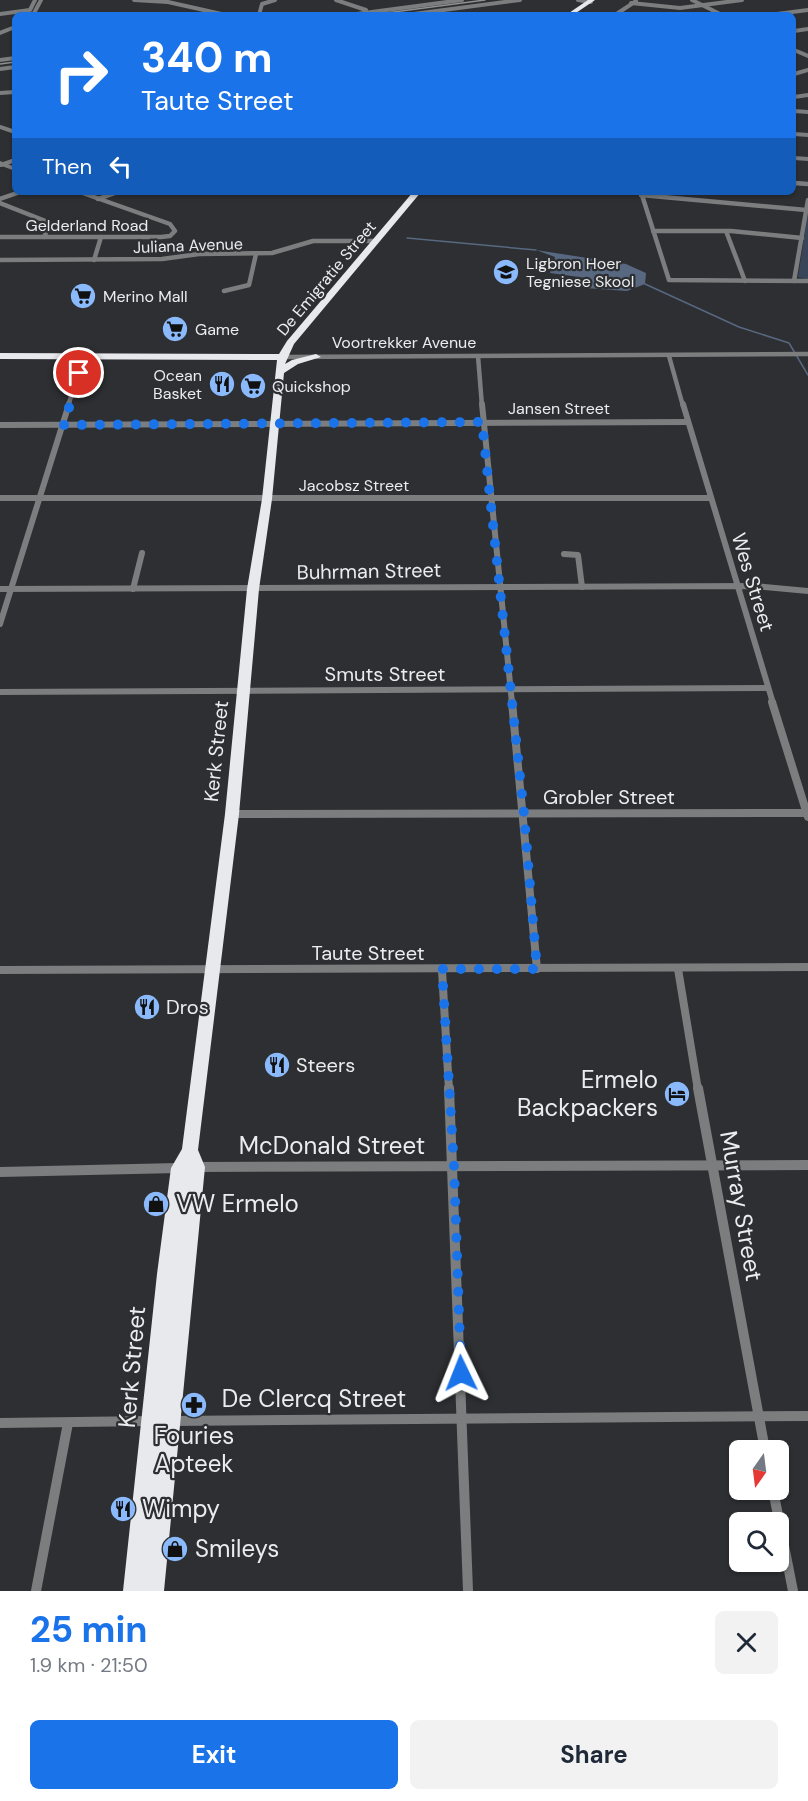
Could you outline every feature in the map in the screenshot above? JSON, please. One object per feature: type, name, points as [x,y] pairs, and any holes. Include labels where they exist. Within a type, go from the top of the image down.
[{"type":"highway","points":[[576,12],[592,1]]},
{"type":"highway","name":"De Emigratie Street","points":[[282,357],[290,344],[414,195]]},
{"type":"highway","points":[[251,357],[290,344],[299,352],[316,357]]},
{"type":"highway","name":"Voortrekker Avenue","points":[[0,356],[282,357]]},
{"type":"highway","points":[[251,357],[266,363],[279,374],[295,362],[316,357]]},
{"type":"highway","name":"Kerk Street","points":[[153,1591],[162,1421],[189,1162],[232,814],[253,589],[267,499],[273,424],[282,357]]},
{"type":"highway","name":"Kerk Street","points":[[134,1591],[162,1421]]},
{"type":"street","points":[[15,12],[30,10],[35,0]]},
{"type":"street","points":[[134,0],[168,2],[209,12]]},
{"type":"street","points":[[260,12],[262,3],[275,0]]},
{"type":"street","points":[[336,0],[361,9],[382,11]]},
{"type":"street","points":[[374,12],[462,0]]},
{"type":"street","points":[[429,12],[520,0]]},
{"type":"street","points":[[578,0],[592,1]]},
{"type":"street","points":[[619,12],[637,0]]},
{"type":"street","points":[[692,0],[716,12]]},
{"type":"street","points":[[632,3],[677,8],[742,0]]},
{"type":"street","points":[[391,9],[394,3]]},
{"type":"street","points":[[792,12],[808,10]]},
{"type":"street","points":[[88,195],[98,199],[109,195]]},
{"type":"street","points":[[642,195],[668,279],[679,282],[808,281]]},
{"type":"street","points":[[660,195],[806,210]]},
{"type":"street","name":"Gelderland Road","points":[[0,237],[161,237],[174,233],[175,228],[170,224],[98,199]]},
{"type":"street","points":[[794,281],[808,200]]},
{"type":"street","points":[[0,201],[48,222],[49,226],[44,237]]},
{"type":"street","points":[[653,231],[726,231],[802,238]]},
{"type":"street","points":[[726,231],[745,281]]},
{"type":"street","points":[[94,260],[101,237]]},
{"type":"street","name":"Juliana Avenue","points":[[0,260],[156,260],[199,254],[279,252],[309,241],[375,241]]},
{"type":"street","points":[[224,291],[243,288],[250,284],[256,254]]},
{"type":"street","name":"Voortrekker Avenue","points":[[282,357],[808,354]]},
{"type":"street","points":[[0,624],[84,356]]},
{"type":"street","points":[[478,356],[482,422],[512,690],[537,969]]},
{"type":"street","name":"Wes Street","points":[[669,356],[709,498],[807,816]]},
{"type":"street","name":"Jansen Street","points":[[0,425],[687,422]]},
{"type":"street","name":"Jacobsz Street","points":[[0,498],[709,498]]},
{"type":"street","points":[[133,590],[142,553]]},
{"type":"street","points":[[564,554],[578,555],[582,587]]},
{"type":"street","name":"Buhrman Street","points":[[0,589],[500,586],[738,587],[808,591]]},
{"type":"street","name":"Smuts Street","points":[[1,692],[768,688]]},
{"type":"street","name":"Grobler Street","points":[[232,814],[807,816]]},
{"type":"street","name":"Taute Street","points":[[0,970],[808,967]]},
{"type":"street","points":[[442,969],[454,1166],[468,1591]]},
{"type":"street","name":"Murray Street","points":[[678,969],[711,1165],[763,1440]]},
{"type":"street","name":"McDonald Street","points":[[0,1172],[189,1162],[454,1166],[808,1165]]},
{"type":"street","name":"De Clercq Street","points":[[0,1423],[808,1416]]},
{"type":"street","points":[[36,1591],[68,1423]]},
{"type":"street","points":[[775,1500],[793,1591]]},
{"type":"shaded area","points":[[808,214],[808,279],[798,277]]},
{"type":"shaded area","points":[[536,250],[626,264],[646,273],[645,284],[627,291],[585,288],[586,278],[550,273],[555,257]]},
{"type":"waterway","points":[[407,238],[536,250]]},
{"type":"waterway","points":[[645,284],[739,327],[789,343],[808,375]]},
{"type":"railway","points":[[394,12],[485,0]]},
{"type":"railway","points":[[0,64],[12,62]]},
{"type":"place","name":"Ligbron Hoer Tegniese Skool","points":[[506,272]]},
{"type":"place","name":"Merino Mall","points":[[83,296]]},
{"type":"place","name":"Game","points":[[175,329]]},
{"type":"place","name":"Ocean Basket","points":[[222,384]]},
{"type":"place","name":"Quickshop","points":[[253,386]]},
{"type":"place","name":"Dros","points":[[147,1007]]},
{"type":"place","name":"Steers","points":[[277,1065]]},
{"type":"place","name":"Ermelo Backpackers","points":[[677,1094]]},
{"type":"place","name":"VW Ermelo","points":[[156,1204]]},
{"type":"place","name":"Fouries Apteek","points":[[194,1405]]},
{"type":"place","name":"Wimpy","points":[[123,1509]]},
{"type":"place","name":"Smileys","points":[[175,1549]]},
{"type":"route","points":[[79,373],[64,425],[482,422],[512,690],[537,969],[442,969],[454,1166],[461,1373]]}]
